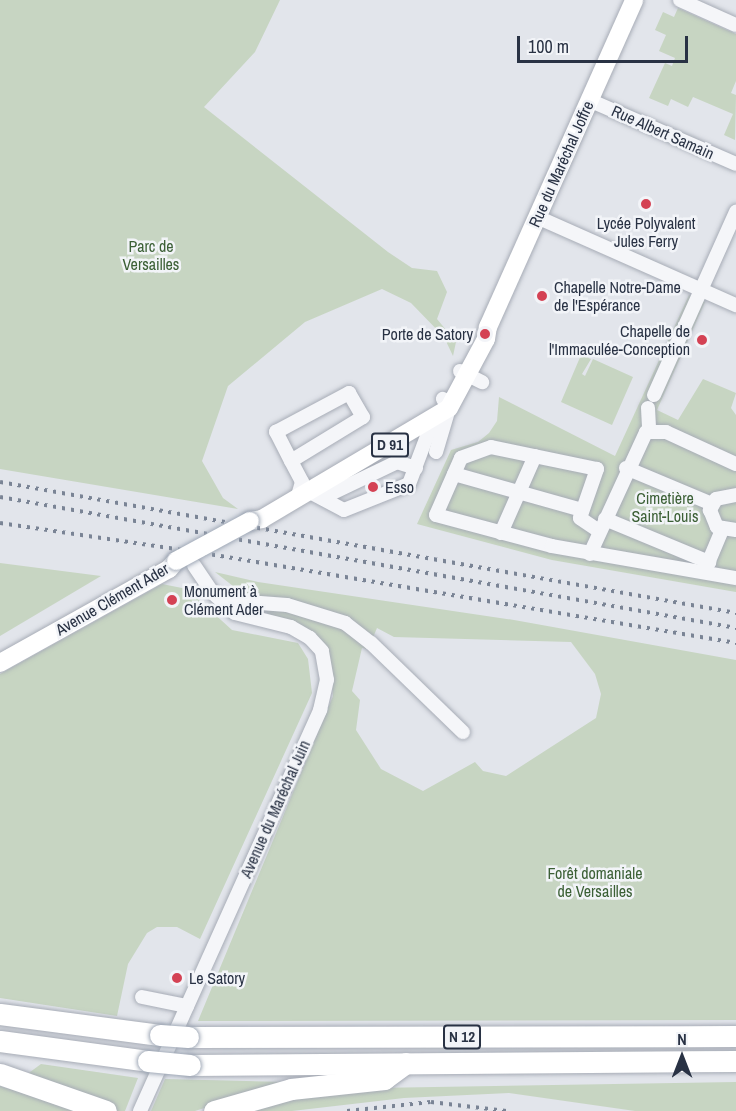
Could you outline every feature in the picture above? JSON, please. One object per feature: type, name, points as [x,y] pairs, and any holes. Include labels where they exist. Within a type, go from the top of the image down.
[{"type":"highway","name":"N 12","points":[[0,1014],[188,1037],[736,1036]]},
{"type":"highway","name":"N 12","points":[[0,1041],[190,1065],[736,1061]]},
{"type":"highway","points":[[214,1111],[291,1089],[384,1079],[406,1063]]},
{"type":"highway","points":[[0,1074],[106,1111]]},
{"type":"main road","name":"Rue du Maréchal Joffre","points":[[176,561],[250,521],[262,519],[434,420],[470,376],[486,339],[488,327],[634,0]]},
{"type":"main road","name":"Rue du Maréchal Joffre","points":[[310,491],[446,404]]},
{"type":"main road","name":"Avenue Clément Ader","points":[[0,653],[155,567],[176,561]]},
{"type":"main road","name":"Avenue Clément Ader","points":[[0,663],[169,569],[176,561]]},
{"type":"street","points":[[680,0],[736,26]]},
{"type":"street","name":"Rue Albert Samain","points":[[589,100],[736,164]]},
{"type":"street","points":[[654,395],[736,212]]},
{"type":"street","points":[[537,217],[736,305]]},
{"type":"street","points":[[291,461],[363,417],[349,393],[276,432],[291,461],[310,491],[344,510],[409,484],[434,420]]},
{"type":"street","points":[[436,452],[446,404]]},
{"type":"street","points":[[590,554],[626,468],[640,439],[649,430],[648,408]]},
{"type":"street","points":[[649,430],[666,432],[736,464]]},
{"type":"street","points":[[706,567],[590,554],[436,515],[461,458],[488,448],[597,469],[582,510],[582,521],[602,525],[736,578]]},
{"type":"street","points":[[501,533],[535,456]]},
{"type":"street","points":[[310,491],[397,462],[416,468]]},
{"type":"street","points":[[626,468],[712,504]]},
{"type":"street","points":[[454,474],[582,510]]},
{"type":"street","points":[[706,567],[729,530],[710,516],[712,504],[723,495],[736,495]]},
{"type":"street","name":"Avenue du Maréchal Juin","points":[[140,1111],[320,710],[327,680],[322,651],[310,638],[291,627],[247,617],[226,605],[194,565]]},
{"type":"street","points":[[226,605],[234,601],[287,605],[345,623],[371,643],[463,732]]},
{"type":"street","points":[[142,997],[187,1006]]},
{"type":"green space","name":"Parc de Versailles","points":[[0,0],[280,0],[255,52],[204,107],[388,252],[412,268],[437,271],[447,292],[437,319],[456,342],[453,356],[444,337],[411,303],[382,289],[305,322],[228,386],[202,461],[223,498],[238,509],[0,469]]},
{"type":"green space","points":[[678,8],[736,34],[736,81],[731,93],[736,95],[735,140],[724,135],[733,114],[693,97],[688,107],[671,99],[668,106],[649,98],[665,63],[672,66],[675,58],[659,51],[666,35],[655,30],[663,12],[674,17]]},
{"type":"green space","name":"Cimetière Saint-Louis","points":[[689,295],[705,302],[657,410],[678,420],[703,379],[736,393],[731,408],[736,415],[736,592],[552,560],[417,524],[451,450],[478,442],[489,433],[497,421],[499,397],[615,456]]},
{"type":"green space","points":[[581,355],[591,359],[582,374],[585,376],[593,359],[633,377],[612,425],[561,402]]},
{"type":"green space","points":[[0,563],[101,576],[0,636]]},
{"type":"green space","name":"Forêt domaniale de Versailles","points":[[215,572],[258,582],[514,620],[736,660],[736,1020],[198,1021],[333,696],[330,662]],"holes":[[[377,628],[394,637],[571,642],[595,674],[601,694],[596,718],[506,776],[483,771],[475,762],[423,791],[381,769],[356,730],[360,700],[352,691],[362,648],[368,649]]]},
{"type":"green space","points":[[162,584],[187,589],[232,630],[298,643],[308,659],[312,693],[200,939],[177,927],[157,927],[147,933],[128,964],[117,1016],[0,998],[0,674]]},
{"type":"green space","points":[[41,1064],[138,1078],[125,1111],[117,1111],[26,1075]]},
{"type":"green space","points":[[165,1079],[285,1082],[195,1111],[151,1111]]},
{"type":"green space","points":[[736,1082],[736,1111],[635,1111],[509,1093],[404,1098],[292,1111],[239,1111],[311,1095],[374,1088]]},
{"type":"green space","points":[[0,1086],[81,1111],[0,1111]]},
{"type":"railway","points":[[0,482],[736,613]]},
{"type":"railway","points":[[0,497],[736,628]]},
{"type":"railway","points":[[0,523],[203,553],[736,643]]},
{"type":"railway","points":[[347,1111],[431,1102],[506,1111]]},
{"type":"place","name":"Lycée Polyvalent Jules Ferry","points":[[646,204]]},
{"type":"place","name":"Chapelle Notre-Dame de l'Espérance","points":[[542,296]]},
{"type":"place","name":"Porte de Satory","points":[[485,334]]},
{"type":"place","name":"Chapelle de l'Immaculée-Conception","points":[[702,340]]},
{"type":"place","name":"Esso","points":[[373,487]]},
{"type":"place","name":"Monument à Clément Ader","points":[[172,600]]},
{"type":"place","name":"Le Satory","points":[[177,978]]}]
